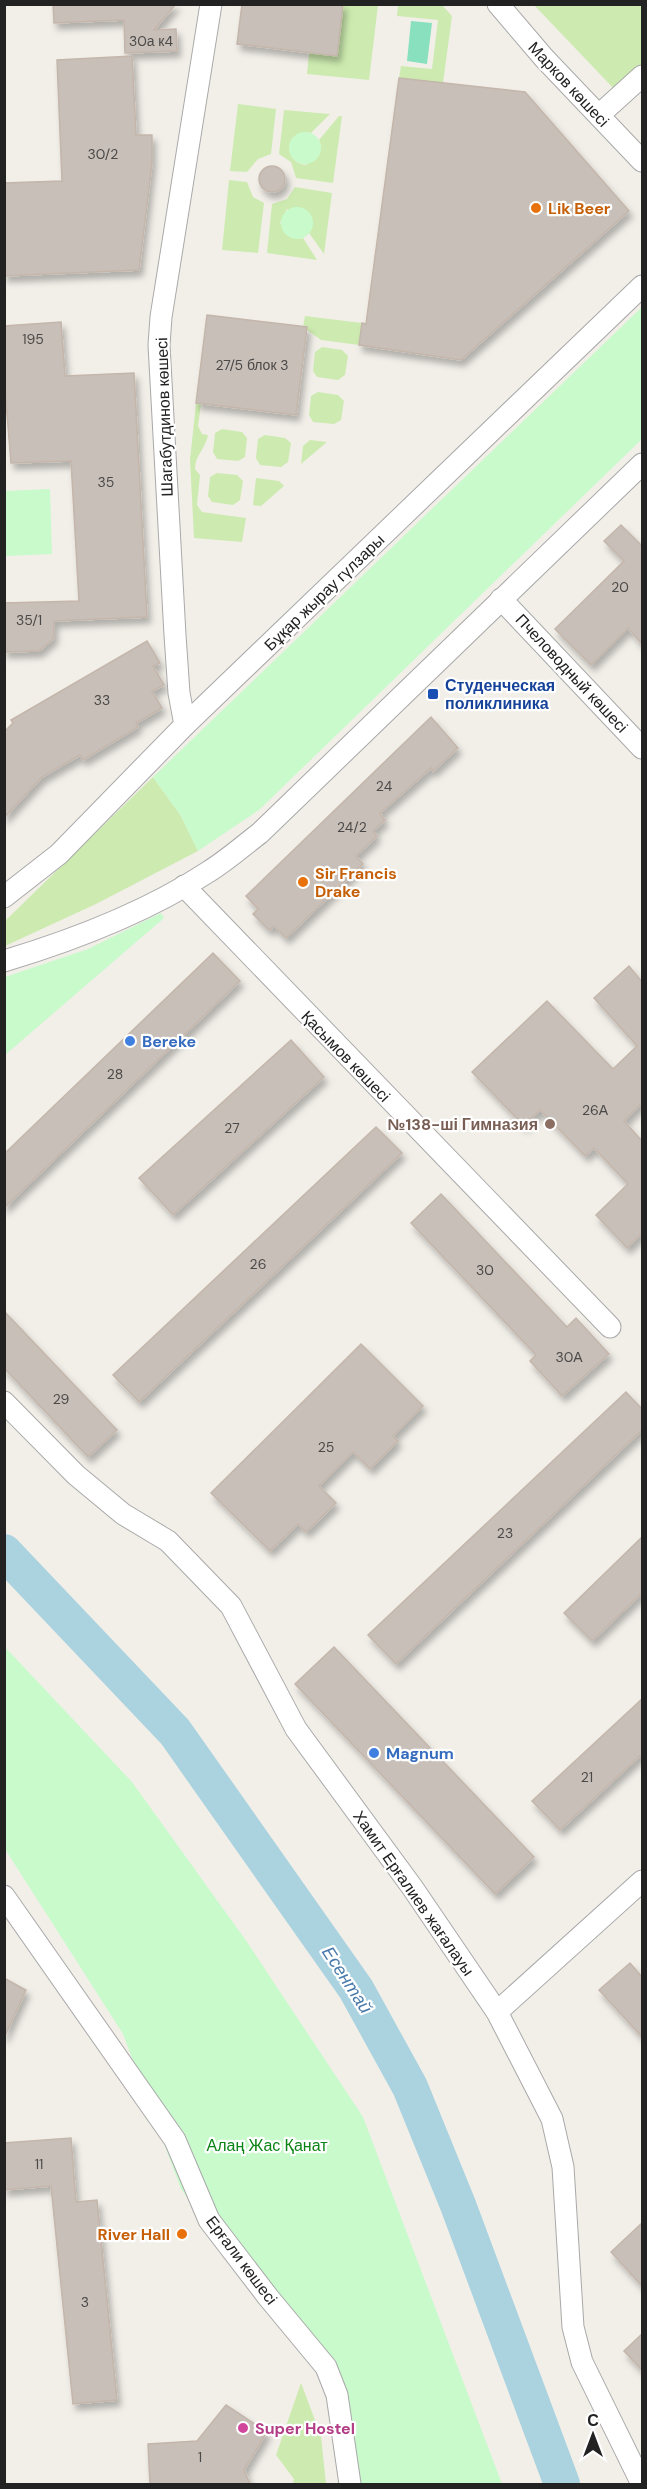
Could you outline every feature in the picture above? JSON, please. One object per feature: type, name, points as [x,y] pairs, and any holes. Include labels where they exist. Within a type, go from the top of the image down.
[{"type":"street","name":"Шагабутдинов көшесі","points":[[185,725],[176,647],[159,345],[161,317],[211,4]]},
{"type":"street","name":"Марков көшесі","points":[[498,4],[544,58],[642,161]]},
{"type":"street","points":[[598,115],[642,76]]},
{"type":"street","name":"Бұқар жырау гүлзары","points":[[4,897],[58,854],[185,725],[642,286]]},
{"type":"street","points":[[4,961],[46,949],[94,930],[184,886],[209,872],[260,833],[642,464]]},
{"type":"street","name":"Пчеловодный көшесі","points":[[501,599],[642,748]]},
{"type":"street","name":"Қасымов көшесі","points":[[184,886],[610,1327]]},
{"type":"street","name":"Хамит Ерғалиев жағалауы","points":[[4,1402],[76,1475],[123,1514],[168,1541],[231,1606],[296,1729],[412,1887],[497,2012],[552,2119],[558,2139],[563,2167],[573,2327],[582,2362],[642,2484]]},
{"type":"street","points":[[497,2012],[642,1881]]},
{"type":"street","name":"Ерғали көшесі","points":[[4,1896],[175,2140],[209,2220],[326,2367],[338,2396],[350,2484]]},
{"type":"green space","points":[[441,4],[452,16],[443,83],[399,78],[401,66],[432,69],[438,20],[397,16],[398,5]]},
{"type":"green space","points":[[343,5],[378,5],[369,80],[307,74],[309,53],[337,56]]},
{"type":"green space","points":[[534,5],[642,5],[642,68],[617,92]]},
{"type":"green space","points":[[411,21],[432,23],[427,64],[407,61]]},
{"type":"green space","points":[[238,104],[276,109],[271,154],[258,159],[247,172],[230,171]]},
{"type":"green space","points":[[284,110],[330,114],[311,133],[305,132],[292,139],[290,152],[292,156],[297,162],[306,165],[321,145],[319,140],[339,116],[342,116],[333,183],[296,178],[291,162],[279,154]]},
{"type":"green space","points":[[305,132],[316,137],[321,148],[316,159],[305,164],[294,159],[289,148],[294,137]]},
{"type":"green space","points":[[229,180],[247,182],[253,197],[264,203],[258,253],[222,250]]},
{"type":"green space","points":[[295,187],[332,193],[324,254],[309,233],[311,230],[287,209],[280,223],[297,239],[303,238],[317,260],[267,253],[272,204],[287,199]]},
{"type":"green space","points":[[297,207],[308,212],[313,223],[308,234],[297,239],[286,234],[281,223],[286,212]]},
{"type":"green space","points":[[642,307],[642,439],[259,810],[198,851],[181,816],[153,777]]},
{"type":"green space","points":[[305,316],[362,323],[359,345],[321,340],[303,327]]},
{"type":"green space","points":[[322,347],[342,350],[348,356],[345,375],[338,380],[317,377],[313,371],[315,352]]},
{"type":"green space","points":[[318,392],[338,395],[344,401],[341,420],[334,424],[313,422],[309,415],[311,396]]},
{"type":"green space","points":[[196,403],[201,404],[198,426],[202,434],[208,435],[195,464],[195,469],[200,475],[197,505],[202,512],[246,518],[242,542],[194,538],[190,460]]},
{"type":"green space","points":[[222,429],[242,432],[247,438],[245,457],[238,461],[217,459],[213,452],[215,433]]},
{"type":"green space","points":[[265,435],[285,438],[291,443],[288,462],[281,467],[260,465],[256,458],[258,439]]},
{"type":"green space","points":[[310,440],[327,442],[301,464],[303,446]]},
{"type":"green space","points":[[217,473],[237,475],[243,481],[240,500],[233,505],[212,502],[208,496],[210,477]]},
{"type":"green space","points":[[256,478],[279,481],[284,486],[261,506],[253,505]]},
{"type":"green space","points":[[50,489],[52,554],[5,556],[5,491]]},
{"type":"green space","points":[[153,777],[181,816],[198,851],[96,904],[5,946],[5,921]]},
{"type":"green space","points":[[161,913],[164,918],[5,1055],[5,977],[88,949]]},
{"type":"green space","name":"Алаң Жас Қанат","points":[[4,1646],[132,1782],[247,1942],[363,2117],[502,2484],[358,2484],[349,2417],[181,2189],[123,2034],[5,1849]]},
{"type":"green space","points":[[301,2383],[321,2436],[326,2484],[293,2484],[294,2479],[276,2455]]},
{"type":"building","points":[[53,4],[176,4],[154,30],[176,29],[177,51],[125,53],[124,20],[54,23]]},
{"type":"building","points":[[242,4],[343,4],[337,56],[237,44]]},
{"type":"building","points":[[132,56],[136,135],[152,135],[152,163],[139,270],[4,276],[4,183],[62,181],[57,60]]},
{"type":"building","points":[[399,78],[525,92],[629,211],[461,360],[359,345],[362,323],[366,324]]},
{"type":"building","points":[[272,166],[281,170],[285,179],[281,188],[272,192],[263,188],[259,179],[263,170]]},
{"type":"building","points":[[207,315],[307,327],[296,415],[196,403]]},
{"type":"building","points":[[61,322],[65,376],[134,373],[147,617],[54,621],[54,638],[39,651],[4,652],[4,603],[79,601],[71,461],[11,463],[4,377],[4,326]]},
{"type":"building","points":[[621,525],[642,546],[642,644],[628,628],[591,665],[555,629],[624,561],[604,541]]},
{"type":"building","points":[[147,641],[160,663],[153,666],[164,685],[152,691],[162,708],[136,723],[138,727],[83,760],[80,755],[42,777],[4,818],[4,732],[13,723],[11,720]]},
{"type":"building","points":[[431,717],[458,748],[433,771],[431,768],[380,813],[385,820],[373,831],[377,836],[356,856],[363,864],[286,938],[274,926],[269,930],[253,914],[258,909],[246,896]]},
{"type":"building","points":[[213,953],[240,981],[4,1208],[4,1154]]},
{"type":"building","points":[[629,966],[642,982],[642,1103],[624,1121],[642,1141],[642,1233],[627,1248],[596,1215],[628,1184],[594,1148],[585,1156],[540,1110],[524,1126],[472,1072],[547,1001],[613,1069],[637,1046],[594,998]]},
{"type":"building","points":[[291,1040],[324,1077],[173,1215],[139,1178]]},
{"type":"building","points":[[376,1127],[402,1153],[139,1402],[113,1375]]},
{"type":"building","points":[[441,1194],[567,1327],[576,1318],[609,1354],[562,1396],[530,1361],[536,1355],[411,1223]]},
{"type":"building","points":[[4,1311],[117,1430],[88,1457],[4,1368]]},
{"type":"building","points":[[361,1344],[423,1406],[393,1436],[398,1441],[370,1469],[353,1452],[319,1486],[336,1503],[306,1532],[298,1524],[270,1551],[211,1493]]},
{"type":"building","points":[[626,1392],[642,1409],[642,1430],[396,1664],[368,1635]]},
{"type":"building","points":[[642,1537],[642,1593],[592,1641],[564,1613]]},
{"type":"building","points":[[334,1647],[534,1857],[495,1894],[295,1684]]},
{"type":"building","points":[[642,1699],[642,1754],[560,1830],[532,1801]]},
{"type":"building","points":[[630,1963],[642,1977],[642,2037],[599,1990]]},
{"type":"building","points":[[4,1978],[26,1990],[4,2038]]},
{"type":"building","points":[[71,2138],[76,2202],[97,2200],[117,2400],[73,2404],[51,2186],[4,2190],[4,2143]]},
{"type":"building","points":[[642,2223],[642,2286],[611,2252]]},
{"type":"building","points":[[642,2334],[642,2370],[624,2351]]},
{"type":"building","points":[[226,2405],[267,2432],[244,2470],[250,2484],[150,2484],[148,2444],[197,2441]]},
{"type":"waterway","name":"Есентай","points":[[4,1552],[175,1732],[356,1989],[410,2087],[458,2205],[562,2484]]},
{"type":"place","name":"Lik Beer","points":[[536,208]]},
{"type":"place","name":"Студенческая поликлиника","points":[[433,694]]},
{"type":"place","name":"Sir Francis Drake","points":[[303,882]]},
{"type":"place","name":"Bereke","points":[[130,1041]]},
{"type":"place","name":"№138-ші Гимназия","points":[[550,1124]]},
{"type":"place","name":"Magnum","points":[[374,1753]]},
{"type":"place","name":"River Hall","points":[[182,2234]]},
{"type":"place","name":"Super Hostel","points":[[243,2428]]}]
